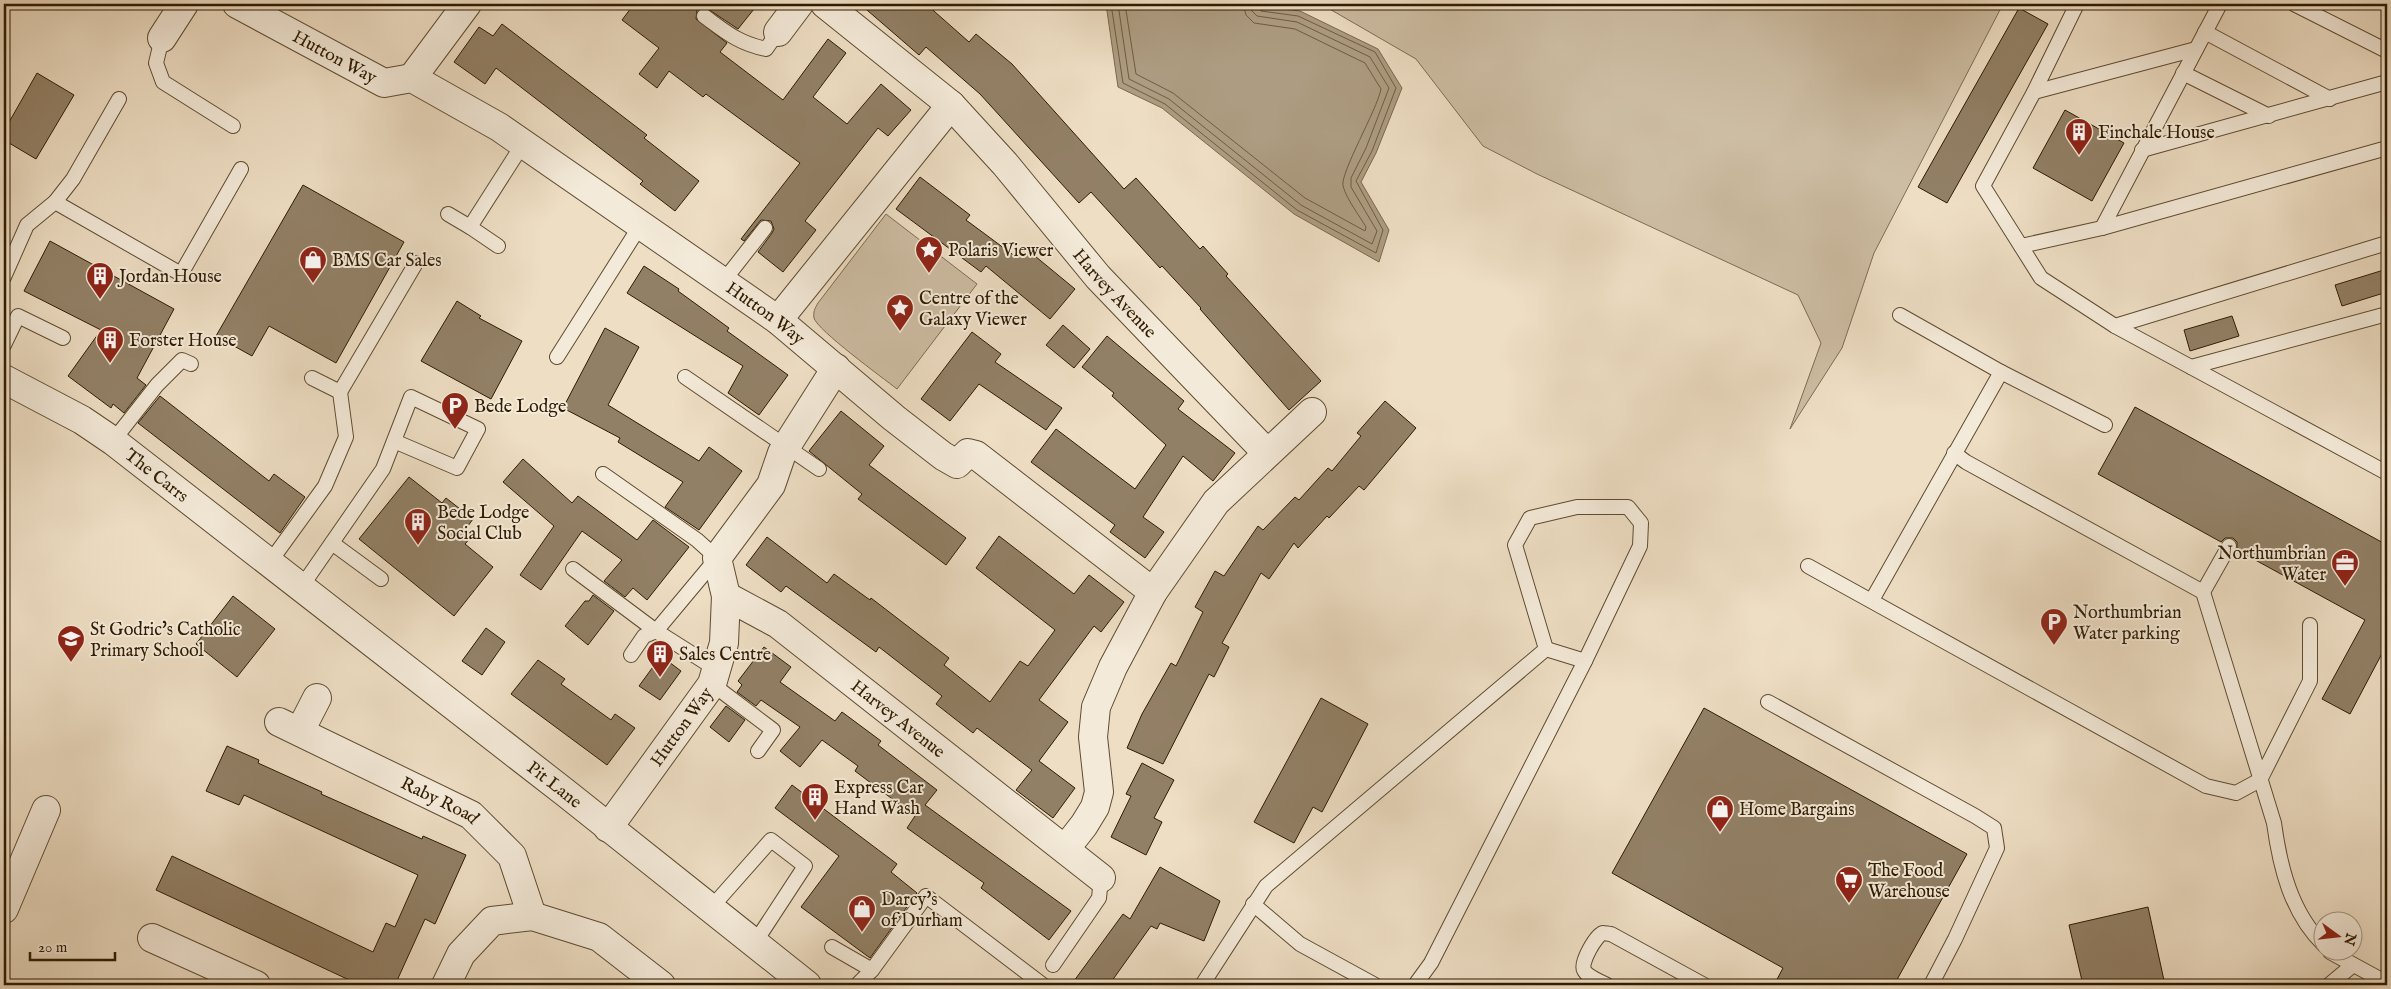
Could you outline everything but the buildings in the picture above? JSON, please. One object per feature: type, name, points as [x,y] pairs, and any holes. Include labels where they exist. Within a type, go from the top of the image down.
[{"type":"street","points":[[162,38],[184,4]]},
{"type":"street","name":"Hutton Way","points":[[237,4],[384,83],[412,78],[499,127],[722,284],[778,320],[836,368]]},
{"type":"street","points":[[412,78],[467,4]]},
{"type":"street","points":[[778,32],[799,4]]},
{"type":"street","name":"Harvey Avenue","points":[[826,4],[951,105],[1005,164],[1098,276],[1267,453]]},
{"type":"street","points":[[778,320],[951,105]]},
{"type":"street","points":[[717,558],[771,485],[787,446],[836,368],[943,456],[957,464],[968,453],[976,455],[1153,592]]},
{"type":"street","name":"The Carrs","points":[[4,378],[82,420],[113,441],[302,586]]},
{"type":"street","points":[[1066,848],[1095,807],[1099,792],[1093,737],[1096,707],[1113,668],[1153,592],[1216,502],[1312,412]]},
{"type":"street","name":"Hutton Way","points":[[608,828],[714,677],[724,643],[726,596],[717,558]]},
{"type":"street","name":"Pit Lane","points":[[302,586],[807,985]]},
{"type":"street","name":"Harvey Avenue","points":[[726,596],[778,624],[1066,848],[1101,878]]},
{"type":"street","name":"Raby Road","points":[[317,698],[290,727],[471,814],[512,856],[532,916]]},
{"type":"street","points":[[4,909],[46,810]]},
{"type":"street","points":[[446,985],[461,954],[492,922],[532,916],[599,937],[661,985]]},
{"type":"street","points":[[152,938],[256,985]]},
{"type":"lane","points":[[2076,4],[2034,92],[1983,186],[2041,278],[2115,326],[2387,474]]},
{"type":"lane","points":[[2102,228],[2220,4]]},
{"type":"lane","points":[[2294,4],[2387,51]]},
{"type":"lane","points":[[704,16],[741,43],[751,46],[766,49],[778,32]]},
{"type":"lane","points":[[2205,32],[2330,99]]},
{"type":"lane","points":[[162,38],[156,63],[163,82],[234,126]]},
{"type":"lane","points":[[2034,92],[2196,49]]},
{"type":"lane","points":[[2183,73],[2269,116]]},
{"type":"lane","points":[[2142,150],[2387,82]]},
{"type":"lane","points":[[4,275],[27,225],[56,202],[73,179],[119,99]]},
{"type":"lane","points":[[470,227],[523,144]]},
{"type":"lane","points":[[2021,246],[2102,228],[2387,148]]},
{"type":"lane","points":[[56,202],[181,274],[241,169]]},
{"type":"lane","points":[[448,214],[498,246]]},
{"type":"lane","points":[[556,357],[640,226]]},
{"type":"lane","points":[[722,284],[766,228]]},
{"type":"lane","points":[[2115,326],[2387,243]]},
{"type":"lane","points":[[270,562],[325,486],[346,437],[340,392],[416,262]]},
{"type":"lane","points":[[2190,367],[2387,314]]},
{"type":"lane","points":[[1900,315],[2001,372],[2105,425]]},
{"type":"lane","points":[[4,345],[18,316],[63,338]]},
{"type":"lane","points":[[113,441],[157,385],[182,360],[191,364]]},
{"type":"lane","points":[[1872,600],[2001,372]]},
{"type":"lane","points":[[685,377],[819,470]]},
{"type":"lane","points":[[312,378],[340,392]]},
{"type":"lane","points":[[302,586],[383,469],[411,397],[478,428],[457,468],[394,441]]},
{"type":"lane","points":[[1954,453],[1966,462],[2203,592],[2274,823],[2278,852],[2297,910],[2314,937]]},
{"type":"lane","points":[[603,474],[697,540],[717,558],[656,631],[644,636],[631,655]]},
{"type":"lane","points":[[1415,985],[1431,962],[1585,661],[1640,546],[1641,523],[1628,507],[1577,507],[1530,518],[1515,545],[1546,649]]},
{"type":"lane","points":[[332,544],[381,579]]},
{"type":"lane","points":[[2203,592],[2229,546]]},
{"type":"lane","points":[[1808,566],[2206,786],[2236,793],[2260,780],[2310,681],[2310,625]]},
{"type":"lane","points":[[573,569],[714,677],[773,730],[758,751]]},
{"type":"lane","points":[[1546,649],[1585,661]]},
{"type":"lane","points":[[1202,985],[1266,886],[1546,649]]},
{"type":"lane","points":[[1768,702],[1994,828],[1997,848],[1955,938],[1930,985]]},
{"type":"lane","points":[[710,909],[771,840],[805,866],[754,944]]},
{"type":"lane","points":[[1053,965],[1099,898],[1101,878]]},
{"type":"lane","points":[[857,985],[872,970],[926,896],[1043,985]]},
{"type":"lane","points":[[1253,904],[1300,944],[1375,985]]},
{"type":"lane","points":[[1607,985],[1589,975],[1584,970],[1583,963],[1597,937],[1603,933],[1611,934],[1704,985]]},
{"type":"lane","points":[[832,947],[872,970]]},
{"type":"lane","points":[[2348,962],[2387,983]]},
{"type":"lane","points":[[2330,985],[2353,965]]},
{"type":"shaded area","points":[[1321,4],[2003,4],[1874,253],[1842,348],[1790,429],[1821,343],[1798,295],[1537,174],[1483,146],[1416,59]]},
{"type":"shaded area","points":[[886,214],[977,284],[897,389],[826,333],[814,318],[814,310],[818,303]]},
{"type":"water","points":[[1106,4],[1242,4],[1300,11],[1378,49],[1402,88],[1376,153],[1361,182],[1389,230],[1379,262],[1294,214],[1162,108],[1118,87]]},
{"type":"place","name":"Finchale House","points":[[2079,156]]},
{"type":"place","name":"Polaris Viewer","points":[[929,274]]},
{"type":"place","name":"BMS Car Sales","points":[[313,284]]},
{"type":"place","name":"Jordan House","points":[[100,300]]},
{"type":"place","name":"Centre of the Galaxy Viewer","points":[[900,332]]},
{"type":"place","name":"Forster House","points":[[110,364]]},
{"type":"place","name":"Bede Lodge","points":[[455,430]]},
{"type":"place","name":"Bede Lodge Social Club","points":[[418,546]]},
{"type":"place","name":"Northumbrian Water","points":[[2345,587]]},
{"type":"place","name":"Northumbrian Water parking","points":[[2054,646]]},
{"type":"place","name":"St Godric's Catholic Primary School","points":[[71,663]]},
{"type":"place","name":"Sales Centre","points":[[660,678]]},
{"type":"place","name":"Express Car Hand Wash","points":[[815,821]]},
{"type":"place","name":"Home Bargains","points":[[1720,833]]},
{"type":"place","name":"The Food Warehouse","points":[[1849,904]]},
{"type":"place","name":"Darcy's of Durham","points":[[862,933]]}]
